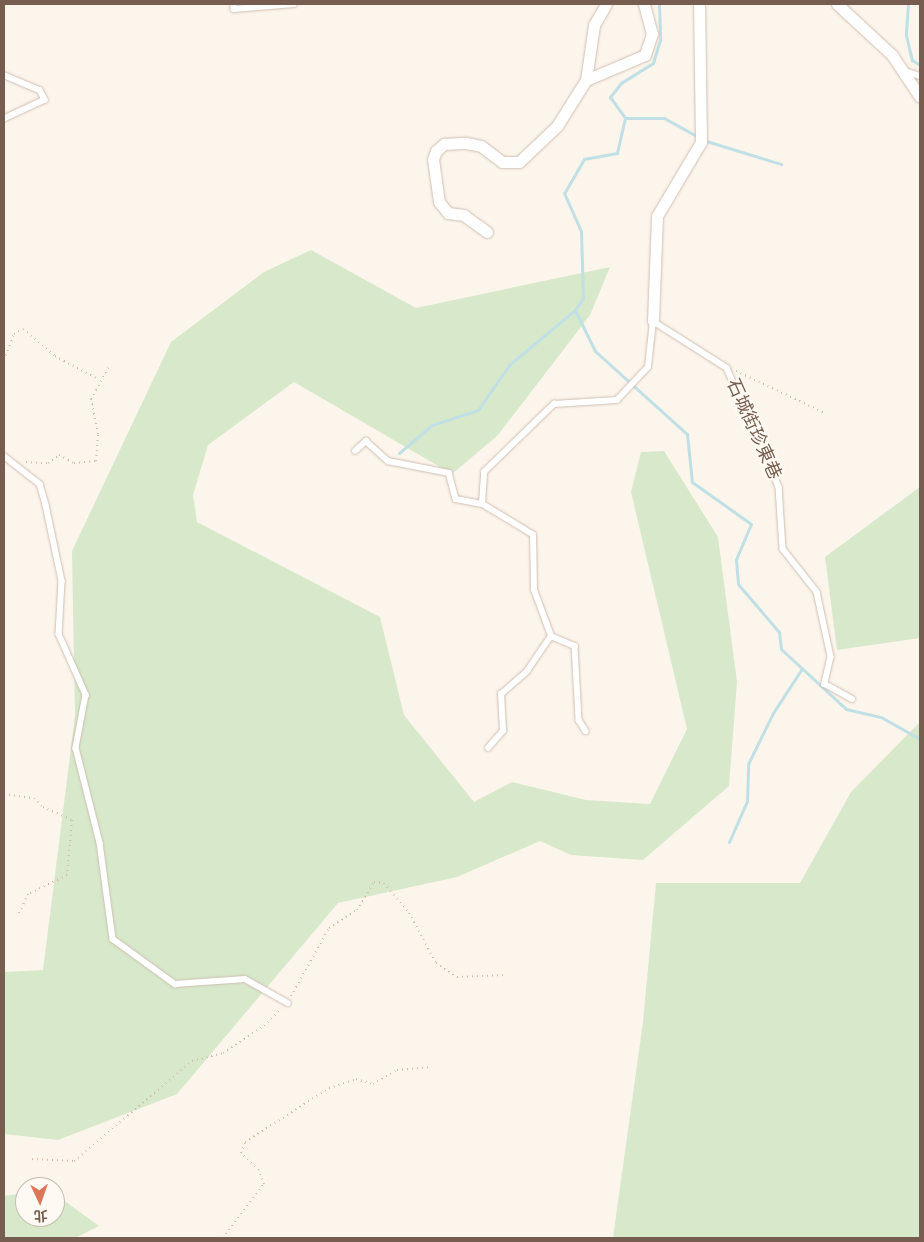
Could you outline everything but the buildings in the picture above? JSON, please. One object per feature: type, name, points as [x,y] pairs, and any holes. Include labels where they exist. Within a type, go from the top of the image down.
[{"type":"street","points":[[487,232],[464,215],[448,212],[439,202],[433,159],[436,151],[444,144],[466,142],[481,146],[502,162],[519,162],[558,126],[586,80],[594,25],[606,4]]},
{"type":"street","points":[[586,80],[645,55],[652,34],[644,4]]},
{"type":"street","points":[[653,321],[657,216],[701,142],[698,4]]},
{"type":"street","points":[[837,4],[903,70],[920,97]]},
{"type":"lane","points":[[234,4],[234,9],[294,4]]},
{"type":"lane","points":[[903,70],[920,76]]},
{"type":"lane","points":[[4,75],[40,90],[45,100],[4,119]]},
{"type":"lane","points":[[482,504],[484,472],[554,404],[617,400],[648,367],[653,321]]},
{"type":"lane","name":"石城街珍東巷","points":[[653,321],[727,368],[779,486],[783,549],[817,592],[831,657],[825,684],[852,698]]},
{"type":"lane","points":[[355,451],[366,442],[388,461],[449,473],[456,499],[482,504],[533,536],[534,590],[552,636],[575,646],[579,720],[586,730]]},
{"type":"lane","points":[[4,456],[40,484],[46,505],[62,581],[58,628],[86,695],[76,748],[100,843],[113,939],[176,984],[245,980],[288,1003]]},
{"type":"lane","points":[[488,748],[503,731],[501,694],[527,671],[552,636]]},
{"type":"path","points":[[4,360],[14,334],[23,329],[55,356],[99,379]]},
{"type":"path","points":[[22,461],[48,463],[59,455],[74,463],[96,461],[98,434],[91,399],[99,379],[110,366]]},
{"type":"path","points":[[727,368],[763,380],[825,413]]},
{"type":"path","points":[[4,794],[34,798],[43,807],[72,820],[67,875],[28,894],[18,915]]},
{"type":"path","points":[[32,1159],[74,1161],[131,1117],[192,1061],[223,1053],[264,1026],[288,1003],[329,928],[357,910],[374,882],[384,883],[409,913],[436,963],[457,977],[505,975]]},
{"type":"path","points":[[223,1238],[264,1184],[259,1170],[240,1153],[251,1137],[329,1088],[356,1079],[373,1084],[397,1070],[429,1067]]},
{"type":"green space","points":[[311,250],[416,308],[610,267],[590,315],[498,435],[452,474],[294,382],[208,445],[193,495],[197,522],[380,617],[404,715],[474,802],[512,782],[586,800],[650,804],[687,729],[631,492],[641,452],[664,451],[718,537],[737,682],[729,786],[643,860],[571,855],[540,841],[457,877],[338,903],[177,1094],[58,1140],[4,1134],[4,972],[43,970],[75,716],[72,551],[171,342],[264,272]]},
{"type":"green space","points":[[920,487],[920,638],[837,650],[825,557]]},
{"type":"green space","points":[[920,722],[920,1238],[613,1238],[643,1022],[656,883],[800,883],[851,792]]},
{"type":"green space","points":[[15,1194],[15,1227],[65,1227],[65,1201],[99,1226],[75,1238],[4,1238],[4,1196]]},
{"type":"waterway","points":[[659,4],[660,40],[653,63],[621,83],[610,97],[625,118],[617,153],[584,159],[564,193],[581,231],[583,298],[575,310],[595,351],[687,434],[692,482],[751,524],[736,560],[738,584],[779,632],[781,649],[846,709],[881,717],[920,739]]},
{"type":"waterway","points":[[908,4],[906,35],[912,60],[920,65]]},
{"type":"waterway","points":[[625,118],[664,118],[698,137]]},
{"type":"waterway","points":[[703,140],[781,164]]},
{"type":"waterway","points":[[399,453],[432,425],[478,410],[509,365],[575,310]]},
{"type":"waterway","points":[[729,842],[747,801],[748,764],[773,713],[801,670]]}]
